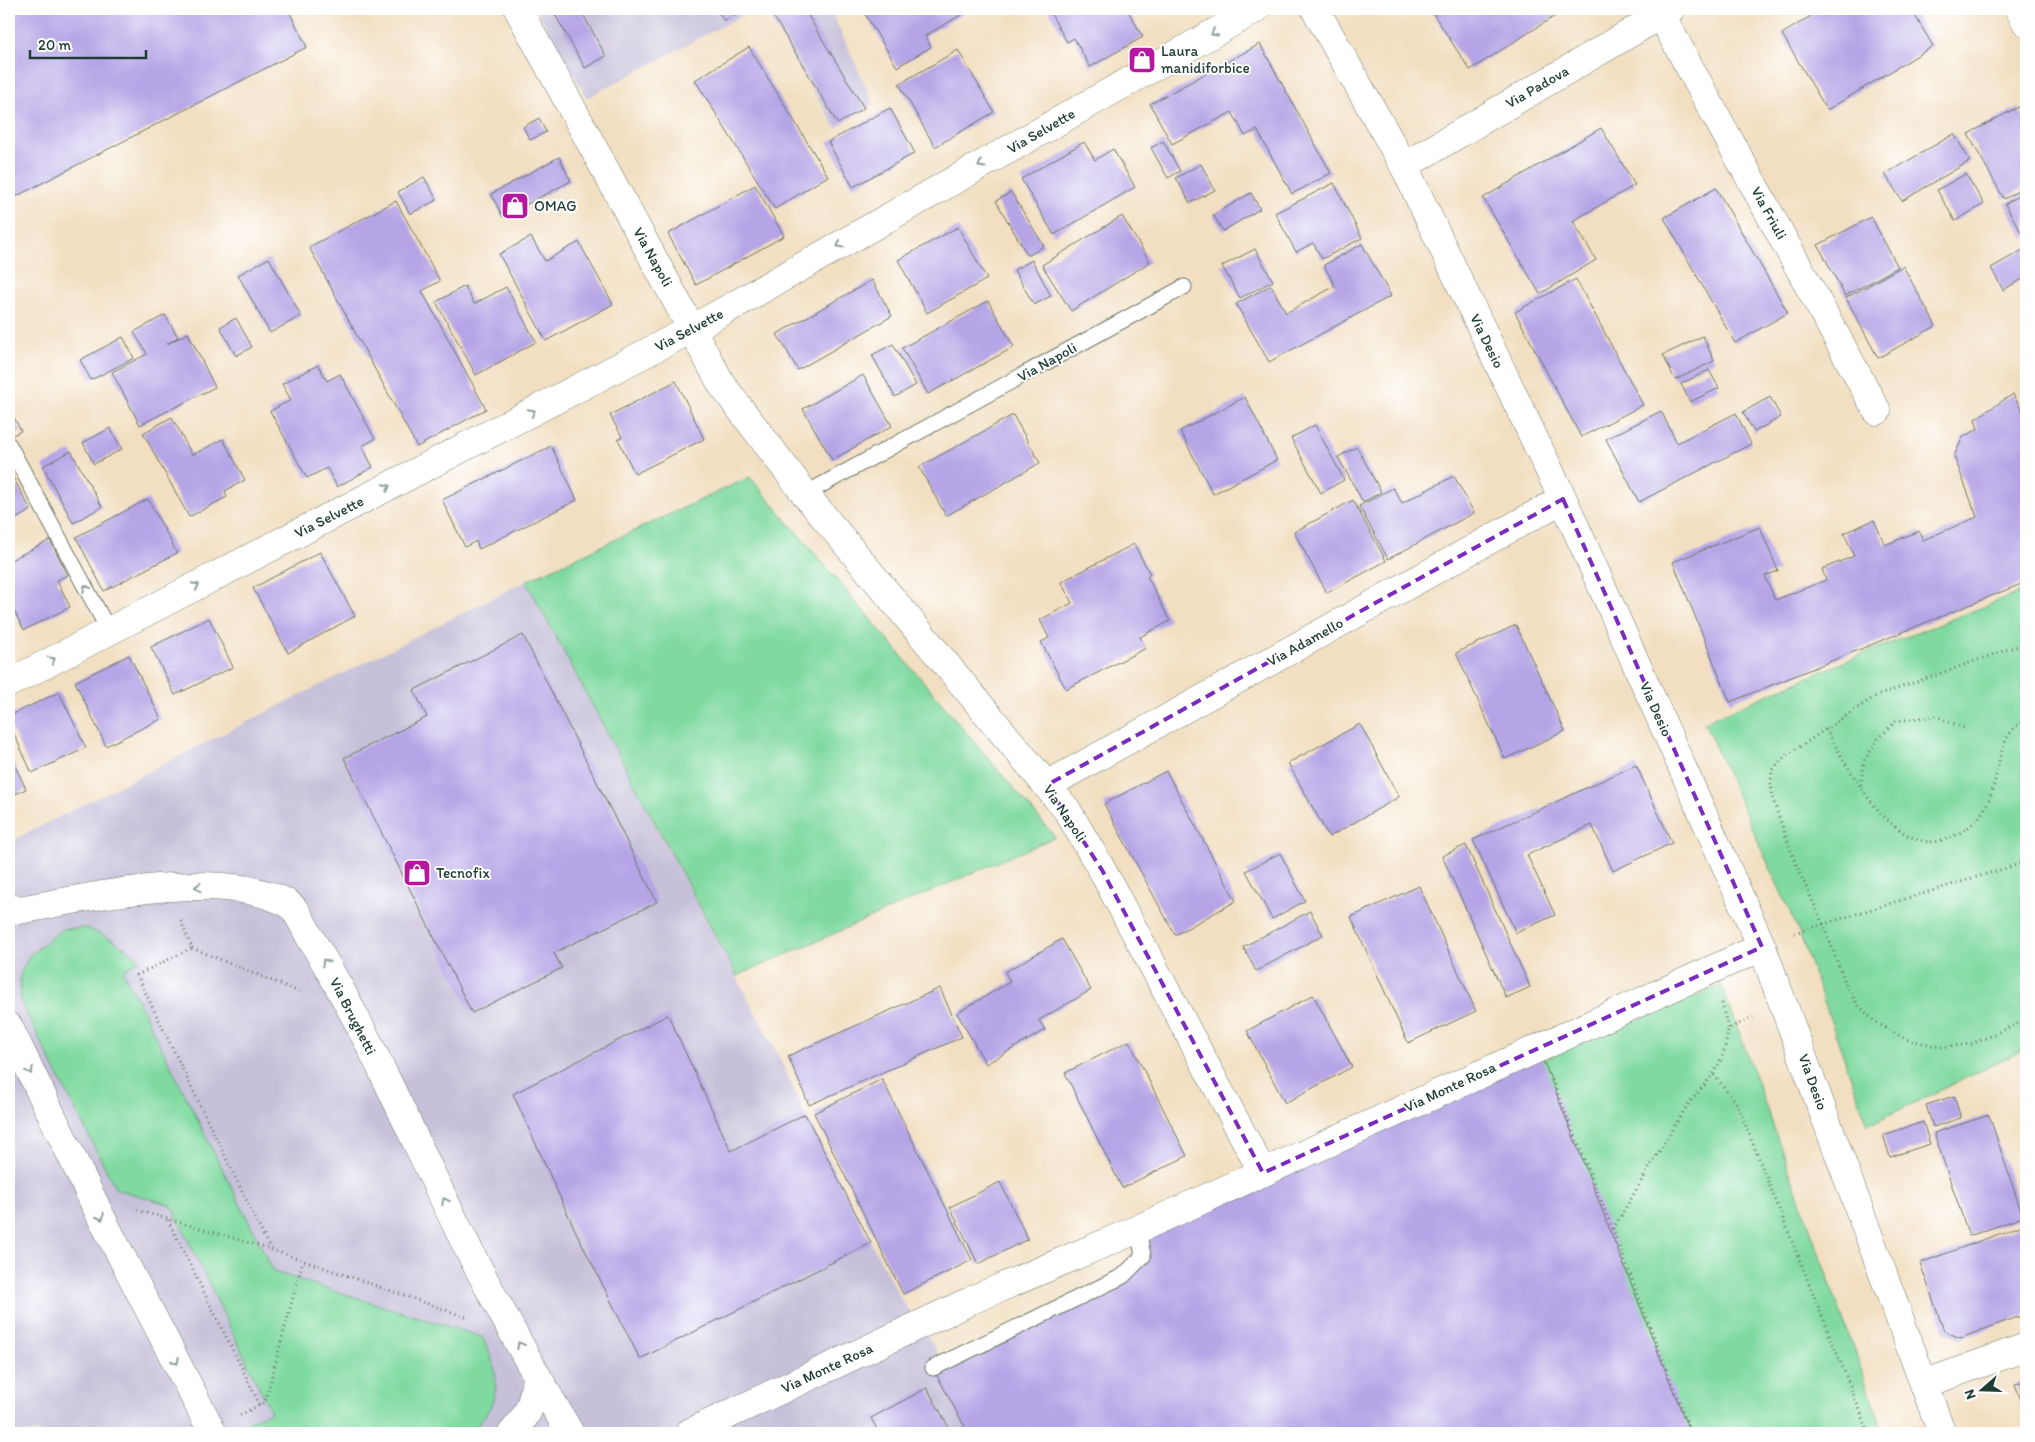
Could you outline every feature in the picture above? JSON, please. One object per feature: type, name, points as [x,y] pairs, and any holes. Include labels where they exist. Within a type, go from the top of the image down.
[{"type":"street","name":"Via Napoli","points":[[518,9],[722,385],[805,494],[1067,810],[1102,870],[1263,1173]]},
{"type":"street","name":"Via Selvette","points":[[9,683],[692,329],[1256,9]]},
{"type":"street","name":"Via Desio","points":[[1315,9],[1404,166],[1563,499],[1762,947],[1942,1433]]},
{"type":"street","points":[[2019,9],[2026,22]]},
{"type":"street","name":"Via Padova","points":[[1404,166],[1666,12]]},
{"type":"street","name":"Via Friuli","points":[[1666,12],[1877,410]]},
{"type":"street","name":"Via Adamello","points":[[1047,785],[1563,499]]},
{"type":"street","name":"Via Brughetti","points":[[12,913],[140,888],[253,890],[290,904],[336,979],[500,1307],[536,1376],[570,1433]]},
{"type":"street","name":"Via Monte Rosa","points":[[689,1433],[970,1301],[1138,1229],[1762,947]]},
{"type":"street","points":[[9,1027],[101,1217],[212,1431]]},
{"type":"street","points":[[1924,1384],[2026,1346]]},
{"type":"street","points":[[512,1433],[528,1414],[534,1400],[536,1376]]},
{"type":"lane","name":"Via Napoli","points":[[805,494],[1184,287]]},
{"type":"lane","points":[[9,445],[109,631]]},
{"type":"lane","points":[[933,1368],[1123,1276],[1143,1256],[1138,1229]]},
{"type":"path","points":[[2026,644],[1876,696],[1784,757],[1772,771],[1770,783],[1773,800],[1795,862],[1823,924],[1846,985],[1857,1004],[1874,1021],[1905,1039],[1941,1047],[1972,1044],[2026,1020]]},
{"type":"path","points":[[1861,786],[1864,761],[1878,739],[1896,721],[1936,716],[1964,728]]},
{"type":"path","points":[[1826,729],[1876,808],[1903,834],[1923,842],[1946,841],[1972,827],[1982,813],[1991,795],[2005,742],[2021,722],[2026,720]]},
{"type":"path","points":[[1788,935],[2026,862]]},
{"type":"path","points":[[167,888],[192,948],[305,994],[336,979]]},
{"type":"path","points":[[192,948],[137,975],[270,1250]]},
{"type":"path","points":[[1613,1230],[1683,1112],[1714,1075],[1726,1050],[1728,1029],[1784,1004]]},
{"type":"path","points":[[1538,1047],[1613,1230],[1691,1433]]},
{"type":"path","points":[[1714,1075],[1737,1104],[1869,1433]]},
{"type":"path","points":[[101,1217],[124,1206],[303,1260],[474,1320],[500,1307]]},
{"type":"path","points":[[168,1219],[260,1405]]},
{"type":"path","points":[[212,1431],[265,1402],[303,1260]]},
{"type":"highlighted area","points":[[1563,499],[1762,947],[1263,1173],[1102,870],[1047,785]]},
{"type":"shaded area","points":[[536,9],[754,9],[587,98]]},
{"type":"shaded area","points":[[763,9],[830,9],[874,104],[836,128]]},
{"type":"shaded area","points":[[526,581],[778,1055],[805,1114],[871,1243],[900,1297],[931,1341],[978,1433],[9,1433],[9,842]]},
{"type":"green space","points":[[750,477],[1055,837],[737,976],[526,581]]},
{"type":"green space","points":[[2026,590],[2026,1049],[1868,1125],[1799,932],[1704,722],[1858,656]]},
{"type":"green space","points":[[87,928],[113,940],[140,959],[123,971],[274,1272],[482,1337],[493,1364],[496,1388],[488,1411],[481,1422],[470,1433],[243,1433],[239,1425],[271,1412],[171,1205],[116,1189],[21,1003],[20,975],[29,956],[62,929]]},
{"type":"green space","points":[[1722,985],[1884,1433],[1667,1433],[1527,1066]]},
{"type":"building","points":[[9,9],[288,9],[307,47],[9,200]]},
{"type":"building","points":[[552,9],[580,9],[606,56],[585,68]]},
{"type":"building","points":[[717,9],[746,9],[724,21]]},
{"type":"building","points":[[769,9],[804,9],[864,108],[838,124]]},
{"type":"building","points":[[862,9],[971,9],[925,36],[931,47],[897,67]]},
{"type":"building","points":[[1048,9],[1127,9],[1143,37],[1090,67],[1074,38],[1067,42]]},
{"type":"building","points":[[1430,9],[1566,9],[1470,70]]},
{"type":"building","points":[[1822,9],[1911,9],[1933,46],[1827,110],[1782,34]]},
{"type":"building","points":[[1260,44],[1331,173],[1292,194],[1257,130],[1245,136],[1232,112],[1172,144],[1150,104]]},
{"type":"building","points":[[749,47],[828,176],[775,209],[695,80]]},
{"type":"building","points":[[958,50],[994,112],[935,147],[899,84]]},
{"type":"building","points":[[2018,107],[2026,122],[2026,186],[2004,199],[1968,134]]},
{"type":"building","points":[[890,108],[915,153],[853,187],[828,142]]},
{"type":"building","points":[[539,118],[546,132],[530,140],[523,127]]},
{"type":"building","points":[[1601,128],[1635,185],[1573,221],[1596,260],[1540,294],[1483,198]]},
{"type":"building","points":[[1954,134],[1970,161],[1902,201],[1885,174]]},
{"type":"building","points":[[1163,141],[1180,171],[1168,178],[1151,148]]},
{"type":"building","points":[[1084,142],[1095,160],[1113,149],[1135,187],[1054,235],[1021,179]]},
{"type":"building","points":[[559,157],[571,181],[503,217],[491,194]]},
{"type":"building","points":[[1201,164],[1215,190],[1190,203],[1176,178]]},
{"type":"building","points":[[1966,174],[1984,204],[1955,221],[1937,190]]},
{"type":"building","points":[[424,177],[437,200],[410,214],[398,192]]},
{"type":"building","points":[[1334,183],[1362,238],[1322,259],[1313,243],[1296,252],[1275,213]]},
{"type":"building","points":[[755,185],[784,236],[696,285],[668,234]]},
{"type":"building","points":[[1716,188],[1788,313],[1735,343],[1664,218]]},
{"type":"building","points":[[2026,191],[2026,241],[2005,204]]},
{"type":"building","points":[[1011,192],[1044,246],[1028,256],[996,201]]},
{"type":"building","points":[[1251,193],[1260,209],[1223,231],[1213,215]]},
{"type":"building","points":[[396,201],[440,281],[422,291],[486,409],[417,447],[309,247]]},
{"type":"building","points":[[1122,216],[1150,262],[1071,311],[1042,265]]},
{"type":"building","points":[[1871,217],[1898,267],[1845,296],[1818,245]]},
{"type":"building","points":[[958,227],[987,279],[927,313],[898,260]]},
{"type":"building","points":[[531,237],[545,261],[579,242],[613,304],[546,341],[499,254]]},
{"type":"building","points":[[1362,244],[1391,296],[1269,362],[1236,304],[1271,285],[1286,313],[1335,286],[1324,265]]},
{"type":"building","points":[[2026,248],[2026,277],[2003,290],[1991,268]]},
{"type":"building","points":[[1255,249],[1273,281],[1240,298],[1222,266]]},
{"type":"building","points":[[269,258],[301,316],[270,333],[238,275]]},
{"type":"building","points":[[1032,260],[1051,296],[1034,305],[1014,270]]},
{"type":"building","points":[[1903,266],[1936,326],[1878,358],[1846,298]]},
{"type":"building","points":[[1576,279],[1643,405],[1581,437],[1515,312]]},
{"type":"building","points":[[872,280],[892,316],[798,370],[777,334]]},
{"type":"building","points":[[465,286],[474,304],[506,287],[536,342],[476,375],[436,302]]},
{"type":"building","points":[[988,301],[1014,347],[928,394],[902,348]]},
{"type":"building","points":[[165,315],[178,337],[167,344],[188,333],[215,387],[140,425],[112,372],[147,354],[134,332]]},
{"type":"building","points":[[236,318],[252,347],[236,356],[220,327]]},
{"type":"building","points":[[1703,336],[1714,361],[1675,380],[1663,355]]},
{"type":"building","points":[[123,337],[134,358],[91,380],[80,360]]},
{"type":"building","points":[[893,344],[916,385],[895,397],[872,355]]},
{"type":"building","points":[[318,365],[327,381],[340,374],[375,439],[362,446],[373,467],[337,487],[327,468],[307,478],[270,411],[291,400],[282,384]]},
{"type":"building","points":[[1709,370],[1719,388],[1690,402],[1681,384]]},
{"type":"building","points":[[863,375],[892,426],[832,460],[803,409]]},
{"type":"building","points":[[676,381],[704,439],[635,474],[618,439],[622,437],[610,415]]},
{"type":"building","points":[[2013,394],[2026,418],[2026,582],[1730,702],[1673,562],[1760,527],[1778,571],[1765,576],[1775,600],[1826,580],[1822,569],[1854,556],[1844,533],[1874,520],[1885,545],[1919,531],[1923,540],[1977,517],[1954,456],[1963,437],[1978,429],[1975,419]]},
{"type":"building","points":[[1245,397],[1277,460],[1213,494],[1180,431]]},
{"type":"building","points":[[1770,397],[1781,417],[1754,432],[1743,412]]},
{"type":"building","points":[[9,408],[21,431],[9,437]]},
{"type":"building","points":[[1661,411],[1677,443],[1736,413],[1751,444],[1639,502],[1606,439]]},
{"type":"building","points":[[1013,415],[1040,463],[946,516],[919,467]]},
{"type":"building","points":[[172,417],[192,455],[223,439],[245,480],[225,491],[227,497],[189,517],[143,433]]},
{"type":"building","points":[[1315,425],[1344,480],[1321,493],[1291,438]]},
{"type":"building","points":[[110,428],[122,449],[94,464],[83,443]]},
{"type":"building","points":[[551,446],[577,500],[479,549],[476,541],[465,547],[442,500]]},
{"type":"building","points":[[1357,447],[1381,492],[1363,502],[1338,457]]},
{"type":"building","points":[[71,451],[102,507],[73,523],[43,466]]},
{"type":"building","points":[[9,470],[31,510],[9,523]]},
{"type":"building","points":[[1454,476],[1474,513],[1388,559],[1359,506],[1393,488],[1402,503]]},
{"type":"building","points":[[148,499],[177,553],[104,591],[76,537]]},
{"type":"building","points":[[1353,500],[1386,561],[1327,593],[1294,532]]},
{"type":"building","points":[[50,540],[68,575],[57,580],[70,607],[24,630],[9,601],[9,561]]},
{"type":"building","points":[[1134,544],[1150,574],[1147,576],[1170,621],[1140,637],[1146,648],[1066,689],[1041,642],[1049,638],[1040,620],[1072,603],[1061,582]]},
{"type":"building","points":[[320,552],[355,616],[288,653],[253,588]]},
{"type":"building","points":[[209,618],[233,667],[175,695],[151,647]]},
{"type":"building","points":[[1516,625],[1565,731],[1505,759],[1456,653]]},
{"type":"building","points":[[523,635],[657,902],[554,953],[562,968],[472,1013],[344,758],[427,717],[414,690]]},
{"type":"building","points":[[129,655],[161,719],[106,746],[75,682]]},
{"type":"building","points":[[59,692],[86,748],[32,773],[9,723],[9,716]]},
{"type":"building","points":[[1360,724],[1399,797],[1329,837],[1288,763]]},
{"type":"building","points":[[9,753],[26,789],[9,797]]},
{"type":"building","points":[[1636,765],[1672,843],[1613,871],[1592,825],[1527,855],[1555,915],[1516,933],[1473,840]]},
{"type":"building","points":[[1166,771],[1236,901],[1175,935],[1104,804]]},
{"type":"building","points":[[1466,845],[1530,987],[1506,998],[1442,856]]},
{"type":"building","points":[[1280,853],[1305,901],[1272,919],[1246,871]]},
{"type":"building","points":[[1419,886],[1476,1011],[1408,1043],[1351,917]]},
{"type":"building","points":[[1310,911],[1323,935],[1256,971],[1243,947]]},
{"type":"building","points":[[1062,939],[1091,990],[1039,1020],[1045,1030],[986,1064],[957,1013],[1010,982],[1005,972]]},
{"type":"building","points":[[940,988],[962,1037],[809,1105],[788,1056]]},
{"type":"building","points":[[1313,995],[1352,1067],[1285,1103],[1247,1031]]},
{"type":"building","points":[[668,1015],[731,1151],[805,1114],[871,1243],[640,1359],[575,1230],[513,1094]]},
{"type":"building","points":[[1129,1041],[1187,1156],[1122,1188],[1065,1073]]},
{"type":"building","points":[[1538,1047],[1690,1433],[968,1433],[933,1368],[1123,1276],[1143,1256],[1138,1229]]},
{"type":"building","points":[[882,1079],[972,1260],[903,1294],[814,1113]]},
{"type":"building","points":[[1954,1096],[1961,1118],[1933,1127],[1926,1105]]},
{"type":"building","points":[[1989,1115],[2023,1217],[1969,1236],[1934,1133]]},
{"type":"building","points":[[1923,1122],[1930,1144],[1890,1157],[1883,1135]]},
{"type":"building","points":[[1000,1182],[1028,1239],[978,1264],[950,1207]]},
{"type":"building","points":[[2026,1224],[2026,1314],[1960,1338],[1944,1331],[1920,1263]]},
{"type":"building","points":[[2026,1380],[2026,1413],[2015,1384]]},
{"type":"building","points":[[927,1388],[952,1433],[879,1433],[871,1418]]},
{"type":"place","name":"Laura manidiforbice","points":[[1142,60]]},
{"type":"place","name":"OMAG","points":[[515,206]]},
{"type":"place","name":"Tecnofix","points":[[417,873]]}]
